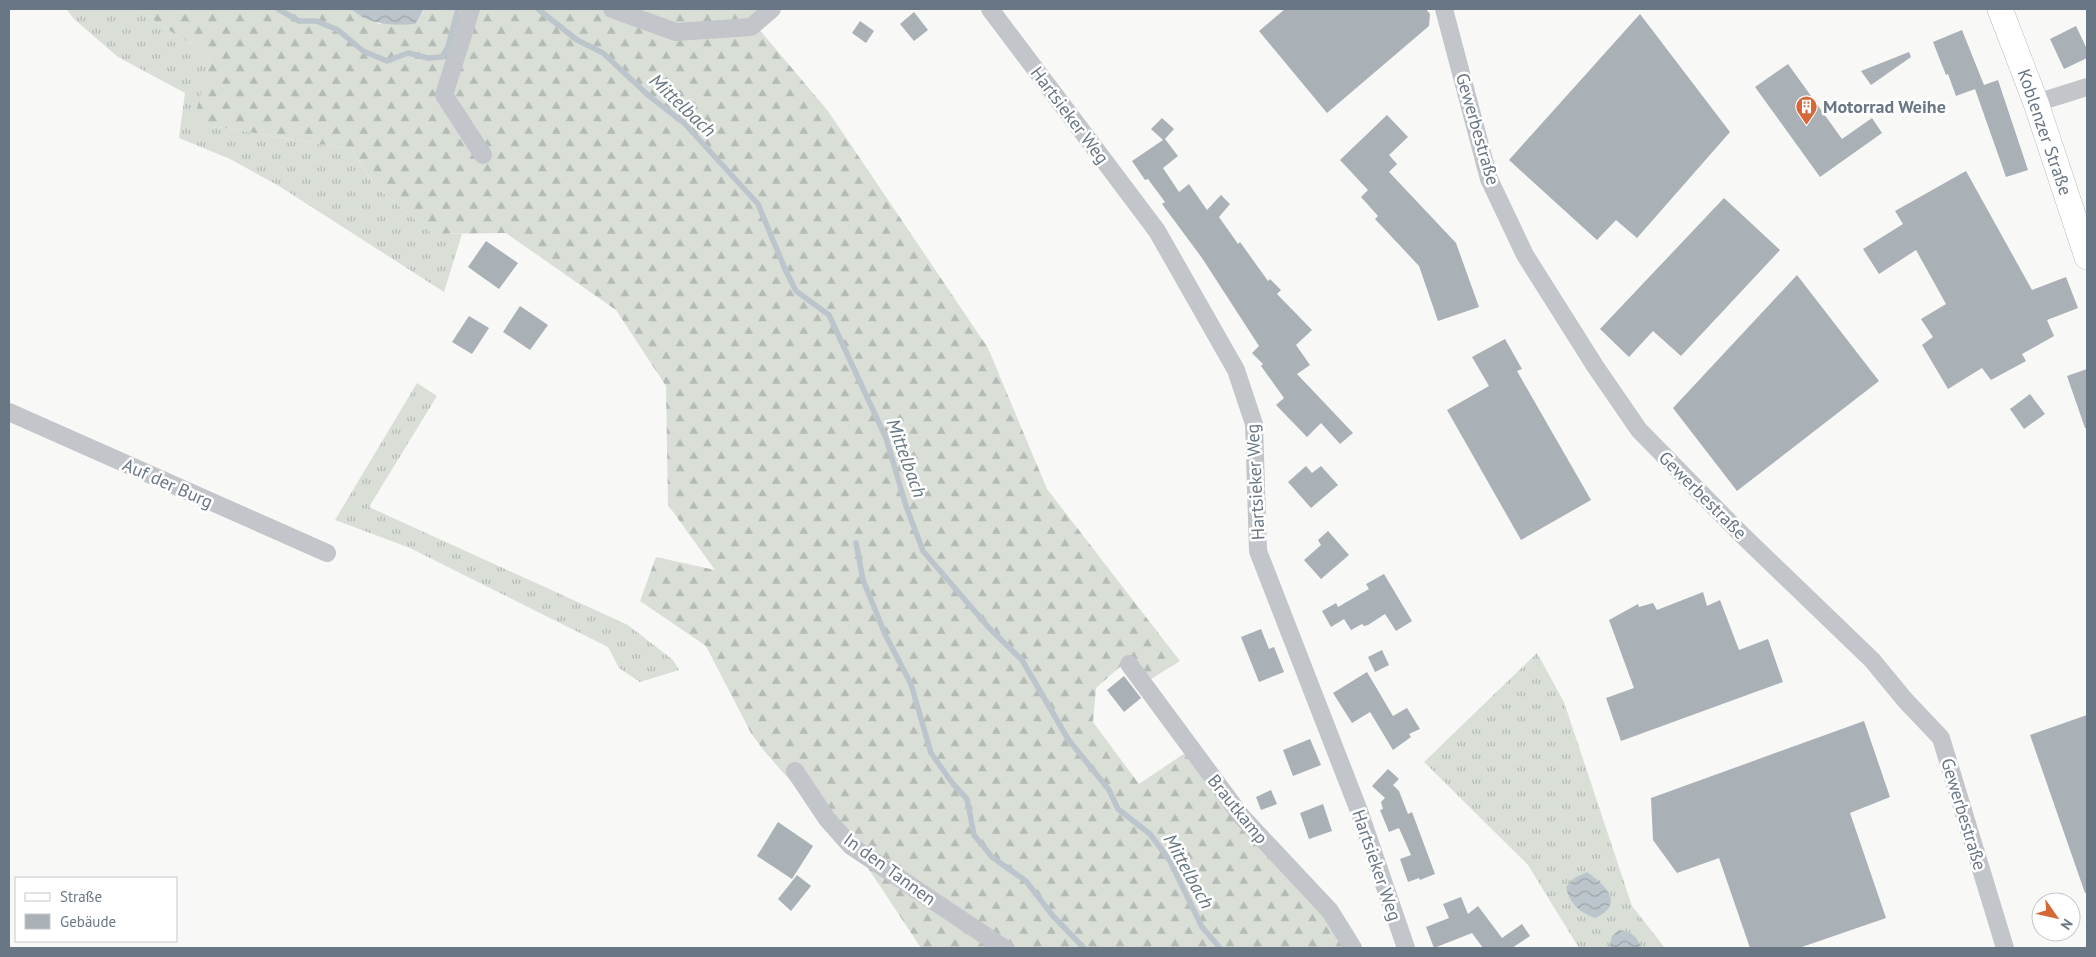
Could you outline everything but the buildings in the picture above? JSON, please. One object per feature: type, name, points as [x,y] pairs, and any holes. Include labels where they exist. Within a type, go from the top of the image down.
[{"type":"main road","name":"Koblenzer Straße","points":[[2000,9],[2036,103],[2087,257]]},
{"type":"street","points":[[470,9],[444,95],[483,155]]},
{"type":"street","points":[[612,9],[676,32],[752,27],[772,9]]},
{"type":"street","name":"Hartsieker Weg","points":[[990,9],[1156,231],[1236,370],[1254,424],[1258,551],[1359,811],[1406,948]]},
{"type":"street","name":"Gewerbestraße","points":[[1444,9],[1489,179],[1525,255],[1638,430],[1738,531],[1872,660],[1905,700],[1941,738],[2005,948]]},
{"type":"street","points":[[2036,103],[2087,86]]},
{"type":"street","name":"Auf der Burg","points":[[9,412],[327,553]]},
{"type":"street","name":"Brautkamp","points":[[1129,664],[1242,817],[1330,911],[1353,948]]},
{"type":"street","name":"In den Tannen","points":[[795,771],[827,819],[851,846],[1004,948]]},
{"type":"green space","points":[[66,9],[136,9],[211,57],[194,123],[351,149],[376,187],[433,234],[462,234],[444,292],[279,186],[230,159],[179,138],[185,93],[118,57],[75,20]]},
{"type":"green space","points":[[136,9],[351,9],[379,24],[423,13],[424,9],[777,9],[758,28],[828,111],[988,348],[1047,489],[1180,661],[1148,681],[1130,658],[1096,688],[1093,722],[1139,784],[1185,753],[1327,917],[1347,948],[921,948],[870,871],[765,752],[751,733],[706,646],[640,601],[656,557],[715,570],[668,505],[666,386],[616,310],[506,233],[433,234],[376,187],[351,149],[193,123],[211,57]]},
{"type":"green space","points":[[417,383],[437,396],[369,507],[628,625],[673,660],[679,670],[640,682],[619,668],[608,647],[410,548],[335,520]]},
{"type":"green space","points":[[1537,653],[1564,702],[1632,906],[1665,948],[1579,948],[1528,865],[1424,762]]},
{"type":"water","points":[[351,9],[424,9],[415,24],[398,25],[373,21]]},
{"type":"water","points":[[1587,872],[1606,889],[1611,901],[1604,913],[1595,918],[1576,907],[1567,893],[1566,887],[1574,878]]},
{"type":"water","points":[[1619,930],[1633,935],[1641,948],[1609,948],[1612,936]]},
{"type":"waterway","points":[[278,9],[299,21],[316,21],[338,30],[363,51],[387,61],[408,53],[428,58],[442,57],[448,47],[458,9]]},
{"type":"waterway","name":"Mittelbach","points":[[538,9],[577,40],[603,53],[649,96],[684,123],[758,204],[796,291],[829,315],[886,438],[906,506],[923,551],[990,629],[1022,660],[1068,739],[1109,790],[1118,809],[1150,834],[1170,861],[1202,927],[1220,948]]},
{"type":"waterway","points":[[856,543],[863,580],[885,634],[911,684],[931,753],[953,784],[967,799],[974,835],[992,857],[1026,881],[1053,916],[1084,948]]},
{"type":"place","name":"Motorrad Weihe","points":[[1807,125]]}]
